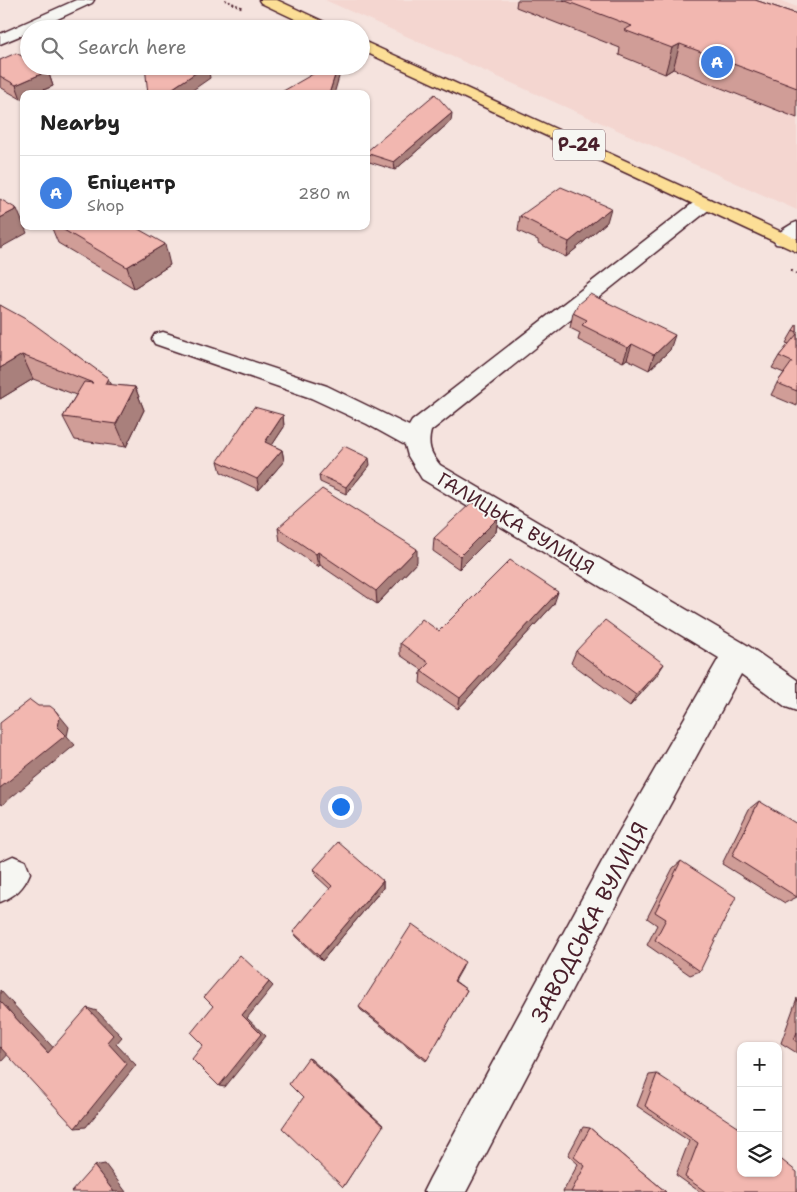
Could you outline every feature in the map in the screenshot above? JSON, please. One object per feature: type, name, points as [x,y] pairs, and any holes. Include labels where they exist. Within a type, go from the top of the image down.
[{"type":"main road","points":[[266,0],[309,20]]},
{"type":"main road","name":"Р-24","points":[[370,48],[704,204],[792,238]]},
{"type":"street","points":[[44,20],[87,0]]},
{"type":"street","points":[[0,40],[20,31]]},
{"type":"street","points":[[163,339],[319,392],[375,418],[416,440],[420,427],[704,204]]},
{"type":"street","name":"ГАЛИЦЬКА ВУЛИЦЯ","points":[[416,440],[419,455],[431,472],[737,654],[797,697]]},
{"type":"street","name":"ЗАВОДСЬКА ВУЛИЦЯ","points":[[444,1192],[617,868],[737,654]]},
{"type":"shaded area","points":[[325,0],[779,0],[797,7],[797,210],[370,20]]},
{"type":"building","points":[[563,0],[755,0],[797,14],[797,88],[680,44],[672,48],[624,30],[632,26]]},
{"type":"building","points":[[16,53],[20,55],[20,75],[39,75],[16,85],[0,76],[0,60]]},
{"type":"building","points":[[146,75],[192,75],[170,90],[148,90]]},
{"type":"building","points":[[311,75],[335,75],[330,90],[285,90]]},
{"type":"building","points":[[435,94],[452,113],[394,162],[370,154],[370,149]]},
{"type":"building","points":[[561,187],[611,208],[569,242],[520,216]]},
{"type":"building","points":[[0,199],[17,209],[0,218]]},
{"type":"building","points":[[64,230],[140,230],[165,244],[127,267]]},
{"type":"building","points":[[590,294],[675,335],[654,355],[632,344],[628,348],[582,325],[587,320],[573,313],[578,304]]},
{"type":"building","points":[[0,305],[31,322],[108,378],[105,384],[135,387],[116,424],[63,417],[84,382],[93,383],[22,355],[0,368]]},
{"type":"building","points":[[797,324],[797,332],[793,330]]},
{"type":"building","points":[[797,334],[797,391],[777,383],[792,362],[779,356]]},
{"type":"building","points":[[254,407],[283,415],[265,442],[282,450],[257,479],[218,461]]},
{"type":"building","points":[[344,446],[369,458],[346,487],[319,475]]},
{"type":"building","points":[[322,489],[417,549],[376,591],[278,528]]},
{"type":"building","points":[[472,502],[498,518],[460,556],[434,538]]},
{"type":"building","points":[[510,560],[558,592],[460,698],[421,671],[429,663],[400,643],[422,619],[439,631]]},
{"type":"building","points":[[605,620],[664,664],[636,695],[576,651]]},
{"type":"building","points":[[30,700],[38,706],[50,706],[55,710],[60,717],[58,727],[66,735],[0,788],[0,723]]},
{"type":"building","points":[[759,801],[797,824],[797,897],[732,856]]},
{"type":"building","points":[[338,842],[383,881],[319,956],[293,932],[332,886],[314,869]]},
{"type":"building","points":[[681,861],[736,897],[700,971],[655,940],[666,919],[655,912]]},
{"type":"building","points":[[412,924],[465,962],[454,981],[467,990],[427,1060],[359,1007]]},
{"type":"building","points":[[240,955],[269,982],[242,1015],[261,1034],[219,1086],[192,1059],[203,1045],[191,1033],[213,1006],[204,997]]},
{"type":"building","points":[[0,1001],[48,1053],[87,1008],[113,1035],[107,1042],[127,1064],[75,1128],[0,1047]]},
{"type":"building","points":[[308,1058],[383,1126],[343,1187],[282,1128],[303,1098],[289,1084]]},
{"type":"building","points":[[657,1074],[737,1126],[737,1177],[782,1177],[782,1160],[797,1172],[797,1192],[706,1192],[685,1177],[698,1143],[645,1106]]},
{"type":"building","points":[[590,1128],[666,1192],[571,1192],[585,1166],[574,1157]]},
{"type":"building","points":[[94,1166],[114,1192],[71,1192]]},
{"type":"place","name":"Епіцентр","points":[[717,62]]}]
